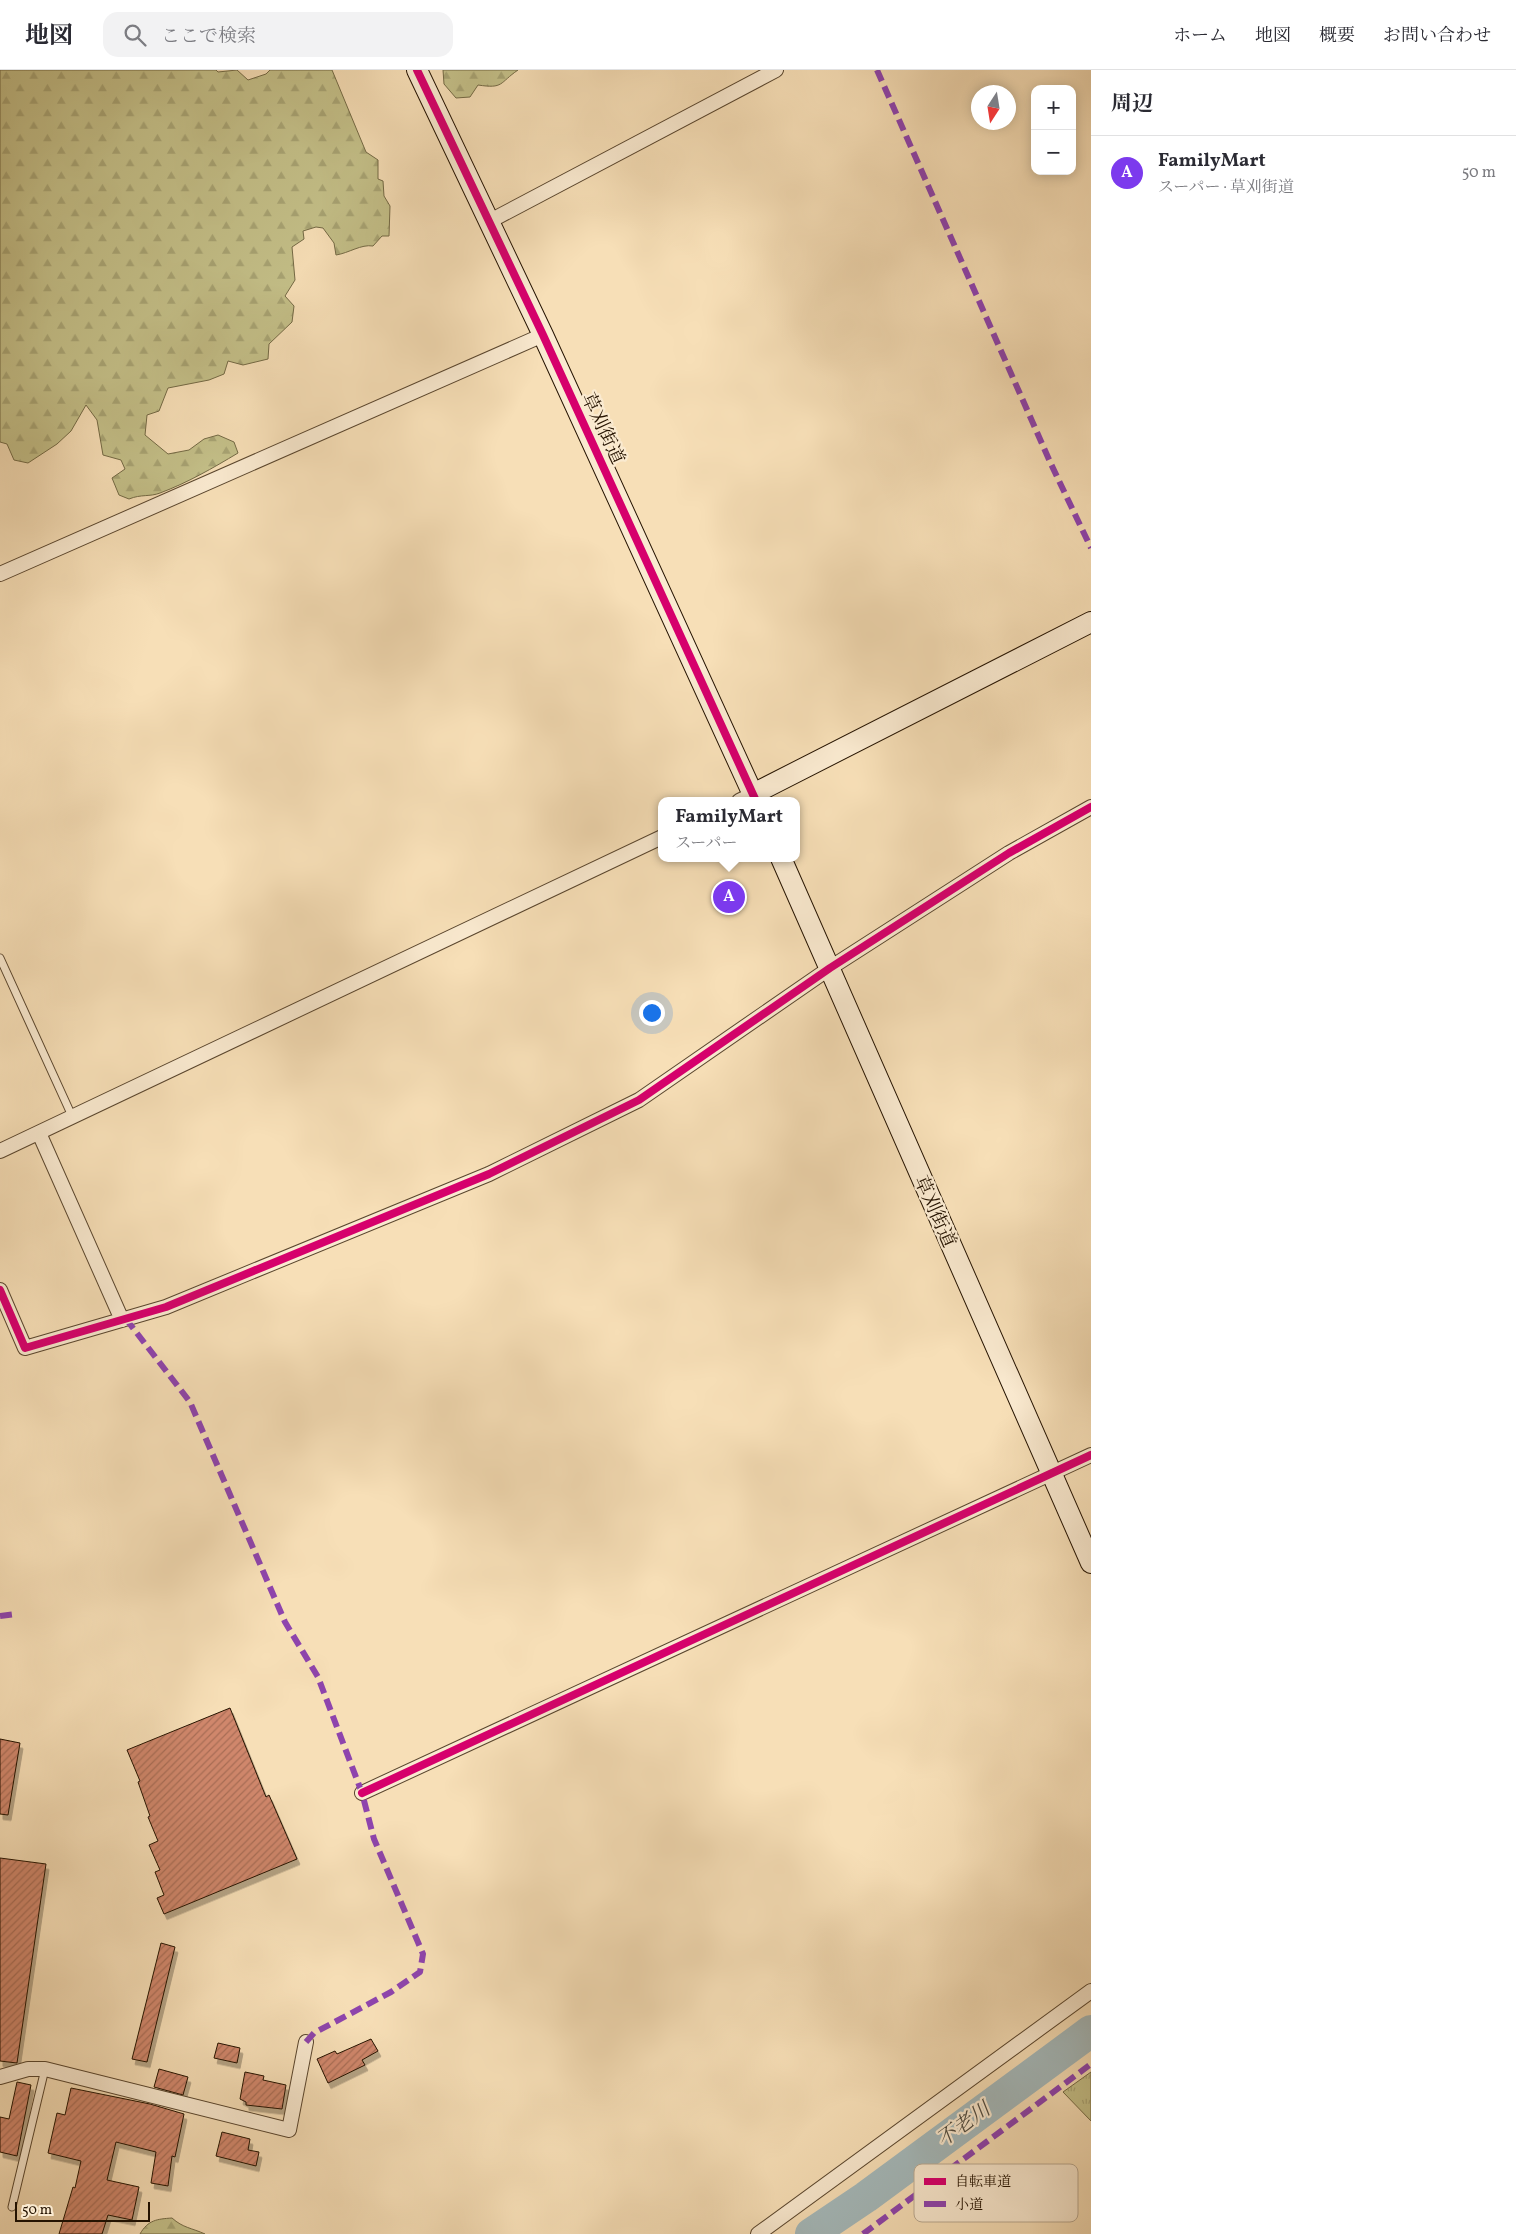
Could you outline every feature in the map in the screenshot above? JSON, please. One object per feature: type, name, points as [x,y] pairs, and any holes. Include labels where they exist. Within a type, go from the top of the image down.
[{"type":"street","name":"草刈街道","points":[[417,70],[544,335],[748,797]]},
{"type":"street","points":[[490,221],[776,70]]},
{"type":"street","points":[[0,574],[544,335]]},
{"type":"street","points":[[753,797],[1091,622]]},
{"type":"street","points":[[0,1290],[25,1348],[166,1307],[489,1174],[639,1100],[830,968],[1009,853],[1091,807]]},
{"type":"street","points":[[0,1152],[72,1116],[658,840]]},
{"type":"street","name":"草刈街道","points":[[783,862],[1091,1563]]},
{"type":"street","points":[[40,1133],[122,1320]]},
{"type":"street","points":[[362,1793],[1091,1455]]},
{"type":"street","points":[[758,2234],[1091,1991]]},
{"type":"street","points":[[0,2077],[28,2069],[45,2069],[290,2130],[306,2042]]},
{"type":"lane","points":[[0,958],[72,1116]]},
{"type":"lane","points":[[12,2207],[45,2069]]},
{"type":"green space","points":[[0,70],[216,70],[218,72],[237,70],[248,80],[266,74],[270,70],[332,70],[366,152],[378,160],[378,179],[383,181],[384,196],[390,206],[389,236],[382,236],[373,246],[364,246],[336,255],[334,243],[323,228],[316,227],[303,231],[304,239],[292,247],[295,280],[285,296],[294,306],[292,322],[269,344],[268,359],[243,365],[228,361],[224,374],[209,380],[168,388],[159,411],[147,415],[145,435],[168,454],[189,450],[204,439],[218,435],[234,442],[238,453],[190,480],[160,493],[129,499],[119,495],[112,478],[125,469],[121,460],[103,455],[97,420],[86,405],[71,431],[57,444],[28,463],[14,460],[7,444],[0,442]]},
{"type":"green space","points":[[443,70],[518,70],[501,84],[493,86],[478,85],[470,97],[456,98],[444,84]]},
{"type":"green space","points":[[1091,2072],[1091,2121],[1063,2092]]},
{"type":"green space","points":[[172,2218],[184,2226],[205,2234],[140,2234],[153,2221]]},
{"type":"building","points":[[230,1708],[266,1797],[269,1795],[297,1859],[164,1914],[157,1898],[164,1895],[155,1872],[160,1870],[149,1845],[158,1841],[148,1817],[150,1816],[138,1782],[140,1781],[127,1750]]},
{"type":"building","points":[[0,1739],[20,1743],[8,1815],[0,1814]]},
{"type":"building","points":[[0,1858],[46,1864],[17,2063],[0,2061]]},
{"type":"building","points":[[161,1943],[175,1947],[147,2062],[132,2059]]},
{"type":"building","points":[[371,2039],[378,2051],[362,2060],[365,2065],[328,2083],[317,2059],[335,2051],[337,2054]]},
{"type":"building","points":[[218,2043],[240,2048],[237,2063],[214,2058]]},
{"type":"building","points":[[159,2069],[188,2077],[183,2095],[154,2087]]},
{"type":"building","points":[[245,2072],[264,2076],[263,2080],[286,2085],[282,2109],[246,2105],[246,2102],[240,2099]]},
{"type":"building","points":[[17,2082],[31,2085],[17,2156],[0,2152],[0,2117],[9,2119]]},
{"type":"building","points":[[71,2088],[150,2104],[184,2114],[175,2157],[172,2156],[168,2186],[151,2183],[156,2152],[116,2142],[107,2180],[139,2187],[132,2220],[108,2215],[102,2234],[59,2234],[73,2187],[75,2188],[81,2161],[48,2153],[57,2113],[65,2115]]},
{"type":"building","points":[[222,2132],[250,2139],[248,2150],[259,2152],[256,2166],[216,2156]]},
{"type":"waterway","name":"不老川","points":[[811,2234],[866,2197],[1091,2031]]},
{"type":"marked path","points":[[877,70],[1051,464],[1091,548]]},
{"type":"marked path","points":[[126,1319],[190,1402],[285,1622],[318,1677],[362,1793],[374,1839],[423,1954],[420,1972],[391,1992],[314,2033],[306,2042]]},
{"type":"marked path","points":[[0,1616],[15,1614]]},
{"type":"marked path","points":[[957,2164],[1091,2064]]},
{"type":"marked path","points":[[863,2234],[914,2196]]},
{"type":"cycle path","points":[[417,70],[543,335],[754,797]]},
{"type":"cycle path","points":[[0,1290],[25,1348],[166,1307],[489,1174],[639,1100],[830,968],[1009,853],[1091,807]]},
{"type":"cycle path","points":[[362,1793],[1091,1455]]},
{"type":"place","name":"FamilyMart","points":[[729,897]]}]
